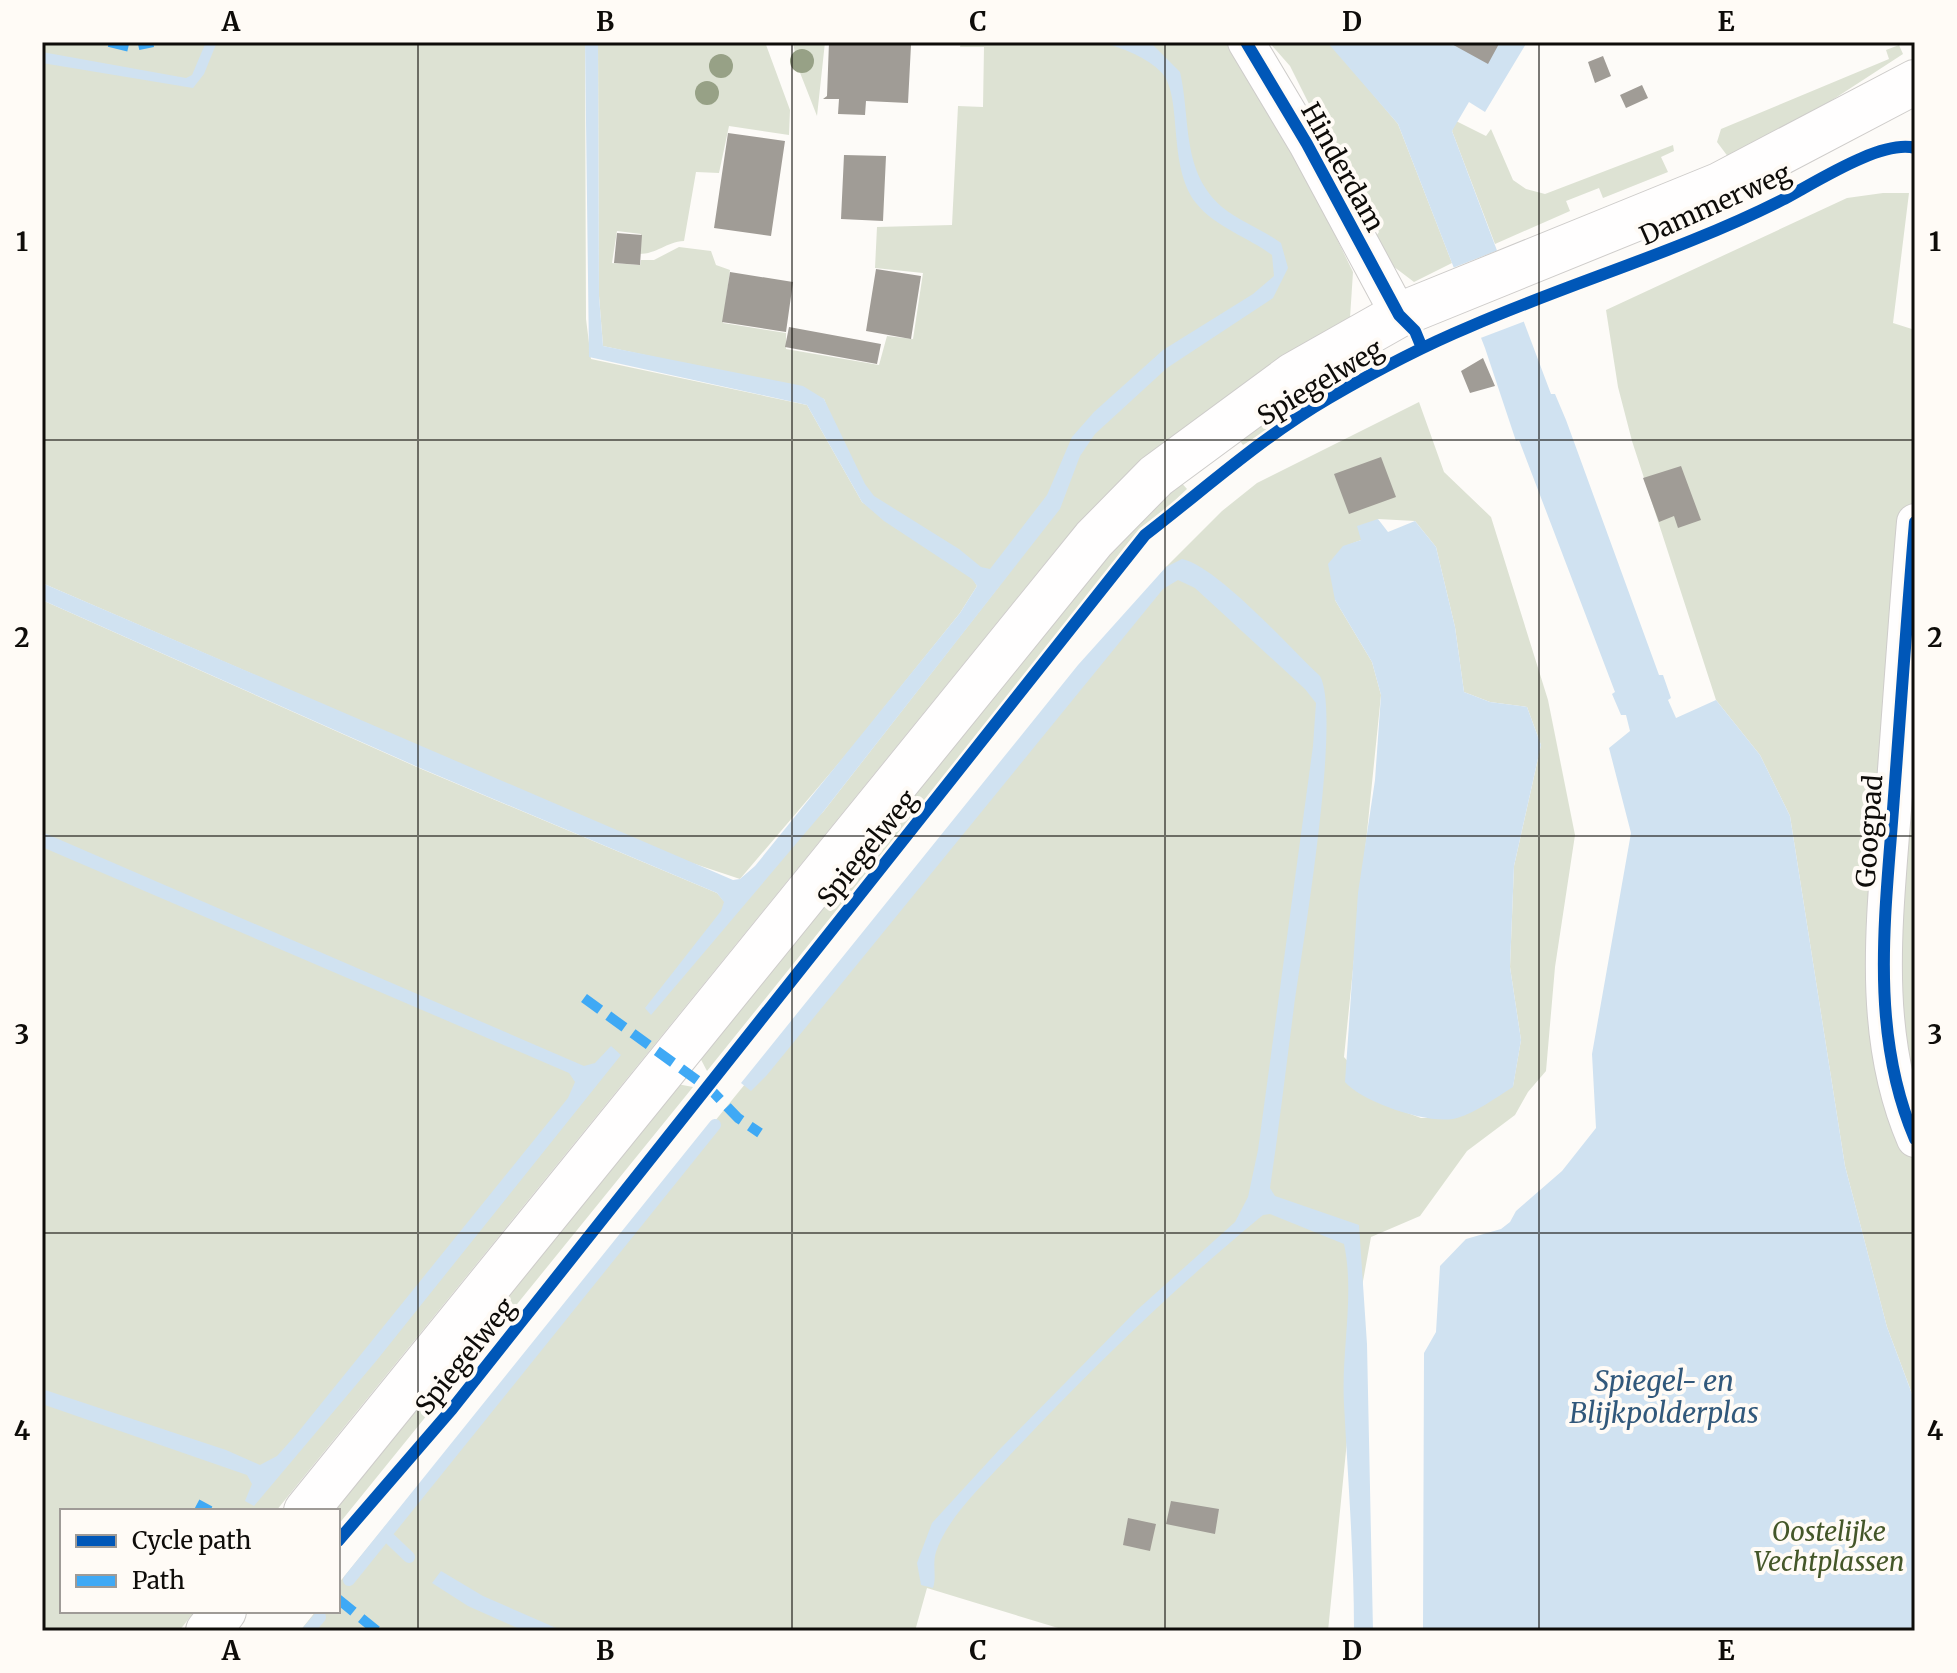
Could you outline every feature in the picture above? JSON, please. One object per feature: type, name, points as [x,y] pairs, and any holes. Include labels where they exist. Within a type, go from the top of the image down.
[{"type":"main road","name":"Dammerweg","points":[[1517,266],[1719,185],[1915,82]]},
{"type":"main road","name":"Spiegelweg","points":[[308,1509],[1094,539],[1156,476],[1293,375],[1399,315],[1517,266]]},
{"type":"main road","points":[[208,1631],[222,1613]]},
{"type":"street","name":"Hinderdam","points":[[1246,42],[1307,144],[1399,315]]},
{"type":"street","name":"Googpad","points":[[1915,522],[1884,939],[1885,1031],[1905,1115],[1915,1139]]},
{"type":"green space","points":[[42,42],[585,42],[586,319],[591,359],[807,405],[862,502],[973,579],[977,586],[960,613],[850,750],[740,879],[680,859],[42,583]]},
{"type":"green space","points":[[598,42],[765,42],[790,110],[789,135],[729,126],[719,173],[696,172],[684,241],[639,254],[641,234],[617,231],[612,263],[640,265],[641,260],[654,260],[679,247],[711,251],[716,265],[730,270],[723,323],[786,333],[786,349],[879,365],[887,336],[913,339],[923,273],[875,268],[877,227],[952,225],[958,106],[983,107],[984,47],[960,47],[961,42],[1223,42],[1236,50],[1303,169],[1353,272],[1350,318],[1112,492],[1064,540],[278,1509],[60,1509],[60,1613],[193,1613],[179,1631],[42,1631],[42,600],[419,768],[717,893],[724,901],[823,812],[1000,585],[858,488],[824,399],[752,378],[603,346],[599,296]]},
{"type":"green space","points":[[793,42],[825,42],[817,116],[797,65]]},
{"type":"green space","points":[[1269,42],[1329,42],[1398,124],[1452,263],[1414,282],[1385,260],[1374,239],[1379,232],[1346,164],[1331,148],[1290,66]]},
{"type":"green space","points":[[1899,45],[1903,54],[1823,106],[1729,158],[1717,142],[1721,129],[1889,59],[1886,50]]},
{"type":"green space","points":[[1456,121],[1486,136],[1491,129],[1513,180],[1526,189],[1545,194],[1673,145],[1674,151],[1661,157],[1668,172],[1603,198],[1599,188],[1566,201],[1570,211],[1495,244],[1452,131]]},
{"type":"green space","name":"Oostelijke Vechtplassen","points":[[1909,193],[1893,323],[1915,330],[1915,1631],[1558,1631],[1914,1399],[1887,1327],[1845,1166],[1790,816],[1760,755],[1716,700],[1632,441],[1618,387],[1606,310],[1847,198]]},
{"type":"green space","points":[[1376,351],[1379,355],[1372,366],[1243,445],[1237,437],[1272,409]]},
{"type":"green space","points":[[1419,402],[1444,472],[1491,517],[1548,700],[1575,835],[1555,967],[1546,1071],[1528,1092],[1515,1115],[1467,1151],[1420,1216],[1371,1237],[1363,1281],[1328,1631],[1068,1631],[927,1588],[915,1631],[300,1631],[314,1613],[340,1613],[340,1582],[1166,567],[1222,511],[1257,483]],"holes":[[[1378,519],[1415,521],[1436,547],[1455,627],[1464,692],[1490,702],[1527,707],[1541,745],[1514,866],[1510,967],[1521,1040],[1513,1086],[1455,1118],[1421,1118],[1386,1105],[1344,1057],[1381,695],[1372,662],[1335,600],[1343,547],[1361,540]]]},
{"type":"green space","points":[[1179,480],[1187,489],[1124,548],[1045,651],[707,1071],[697,1052],[1061,603]]},
{"type":"green space","points":[[672,1083],[693,1087],[340,1523],[340,1509],[324,1509]]},
{"type":"water","points":[[206,42],[217,42],[204,74],[193,88],[42,63],[42,52],[186,78],[192,75]]},
{"type":"water","points":[[585,42],[598,42],[599,296],[603,346],[803,386],[824,399],[865,484],[874,496],[959,549],[981,567],[990,569],[1047,495],[1072,437],[1094,412],[1163,350],[1253,294],[1274,276],[1272,255],[1213,219],[1196,203],[1187,188],[1178,152],[1172,98],[1162,73],[1142,58],[1102,42],[1150,42],[1180,72],[1190,144],[1200,177],[1222,207],[1281,243],[1288,268],[1273,298],[1167,368],[1095,434],[1080,456],[1060,509],[823,812],[651,1015],[645,1008],[721,911],[724,902],[717,893],[420,768],[42,600],[42,583],[733,880],[740,879],[755,866],[960,613],[977,586],[972,579],[884,521],[862,502],[807,405],[589,357]]},
{"type":"water","name":"Spiegel- en Blijkpolderplas","points":[[1327,42],[1527,42],[1485,112],[1469,102],[1452,131],[1551,394],[1555,394],[1566,420],[1659,675],[1663,675],[1671,698],[1668,700],[1676,718],[1716,700],[1760,755],[1790,816],[1845,1166],[1887,1327],[1915,1402],[1915,1631],[1423,1631],[1424,1353],[1436,1332],[1440,1266],[1466,1239],[1501,1229],[1510,1222],[1516,1211],[1562,1171],[1596,1128],[1592,1054],[1631,833],[1609,748],[1630,731],[1626,715],[1621,715],[1612,694],[1615,692],[1519,440],[1516,441],[1485,348],[1398,124]]},
{"type":"water","points":[[1378,519],[1388,532],[1415,521],[1436,547],[1455,627],[1464,692],[1490,702],[1527,707],[1541,745],[1514,866],[1510,967],[1521,1040],[1513,1087],[1472,1112],[1445,1120],[1415,1115],[1381,1104],[1345,1082],[1358,893],[1375,780],[1381,695],[1372,662],[1335,600],[1328,564],[1343,546],[1361,540],[1357,526]]},
{"type":"water","points":[[1182,559],[1215,577],[1273,629],[1320,676],[1326,699],[1324,783],[1270,1188],[1275,1196],[1359,1225],[1367,1344],[1373,1631],[1354,1631],[1344,1404],[1348,1283],[1344,1244],[1270,1214],[1263,1215],[1230,1243],[1133,1331],[979,1489],[958,1513],[942,1539],[935,1557],[933,1588],[921,1585],[917,1563],[932,1523],[1137,1310],[1235,1222],[1248,1197],[1258,1150],[1313,746],[1316,703],[1305,689],[1195,588],[1178,580],[1163,589],[767,1075],[751,1091],[741,1083],[1078,665],[1166,567]]},
{"type":"water","points":[[42,832],[584,1066],[595,1063],[611,1046],[621,1055],[377,1360],[254,1506],[245,1501],[252,1484],[247,1475],[42,1404],[42,1389],[226,1450],[260,1465],[277,1456],[568,1098],[575,1082],[569,1073],[42,847]]},
{"type":"water","points":[[441,1571],[483,1596],[563,1631],[524,1631],[468,1606],[432,1583]]},
{"type":"pier","points":[[1501,249],[1528,320],[1478,339],[1450,269]]},
{"type":"building","points":[[829,42],[911,45],[908,103],[866,101],[865,115],[838,114],[839,99],[823,99],[827,96]]},
{"type":"building","points":[[1448,42],[1500,42],[1488,64]]},
{"type":"building","points":[[1603,56],[1611,76],[1595,83],[1588,62]]},
{"type":"building","points":[[1642,85],[1648,98],[1626,108],[1620,95]]},
{"type":"building","points":[[728,133],[785,141],[771,236],[714,228]]},
{"type":"building","points":[[844,155],[886,156],[883,221],[841,219]]},
{"type":"building","points":[[617,233],[642,235],[640,265],[614,263]]},
{"type":"building","points":[[876,269],[921,276],[911,339],[866,331]]},
{"type":"building","points":[[730,272],[793,282],[786,332],[722,322]]},
{"type":"building","points":[[789,327],[881,344],[877,364],[785,347]]},
{"type":"building","points":[[1483,358],[1495,386],[1470,393],[1461,371]]},
{"type":"building","points":[[1381,457],[1396,497],[1349,514],[1334,474]]},
{"type":"building","points":[[1681,466],[1701,520],[1678,528],[1674,516],[1659,522],[1643,478]]},
{"type":"building","points":[[1171,1501],[1219,1509],[1215,1534],[1166,1524]]},
{"type":"building","points":[[1128,1518],[1156,1524],[1150,1551],[1123,1545]]},
{"type":"waterway","points":[[349,1580],[715,1125]]},
{"type":"waterway","points":[[387,1536],[409,1557]]},
{"type":"waterway","points":[[308,1631],[320,1617]]},
{"type":"marked path","points":[[109,42],[130,47],[153,42]]},
{"type":"marked path","points":[[584,998],[712,1091],[738,1118],[760,1133]]},
{"type":"marked path","points":[[197,1504],[206,1509]]},
{"type":"marked path","points":[[340,1601],[377,1631]]},
{"type":"cycle path","points":[[1246,42],[1307,144],[1399,315],[1415,331],[1422,348]]},
{"type":"cycle path","points":[[340,1539],[452,1409],[1145,535],[1304,413],[1415,351],[1744,218],[1866,156],[1901,147],[1915,148]]},
{"type":"cycle path","points":[[1915,522],[1887,882],[1884,969],[1891,1055],[1900,1098],[1915,1139]]}]
